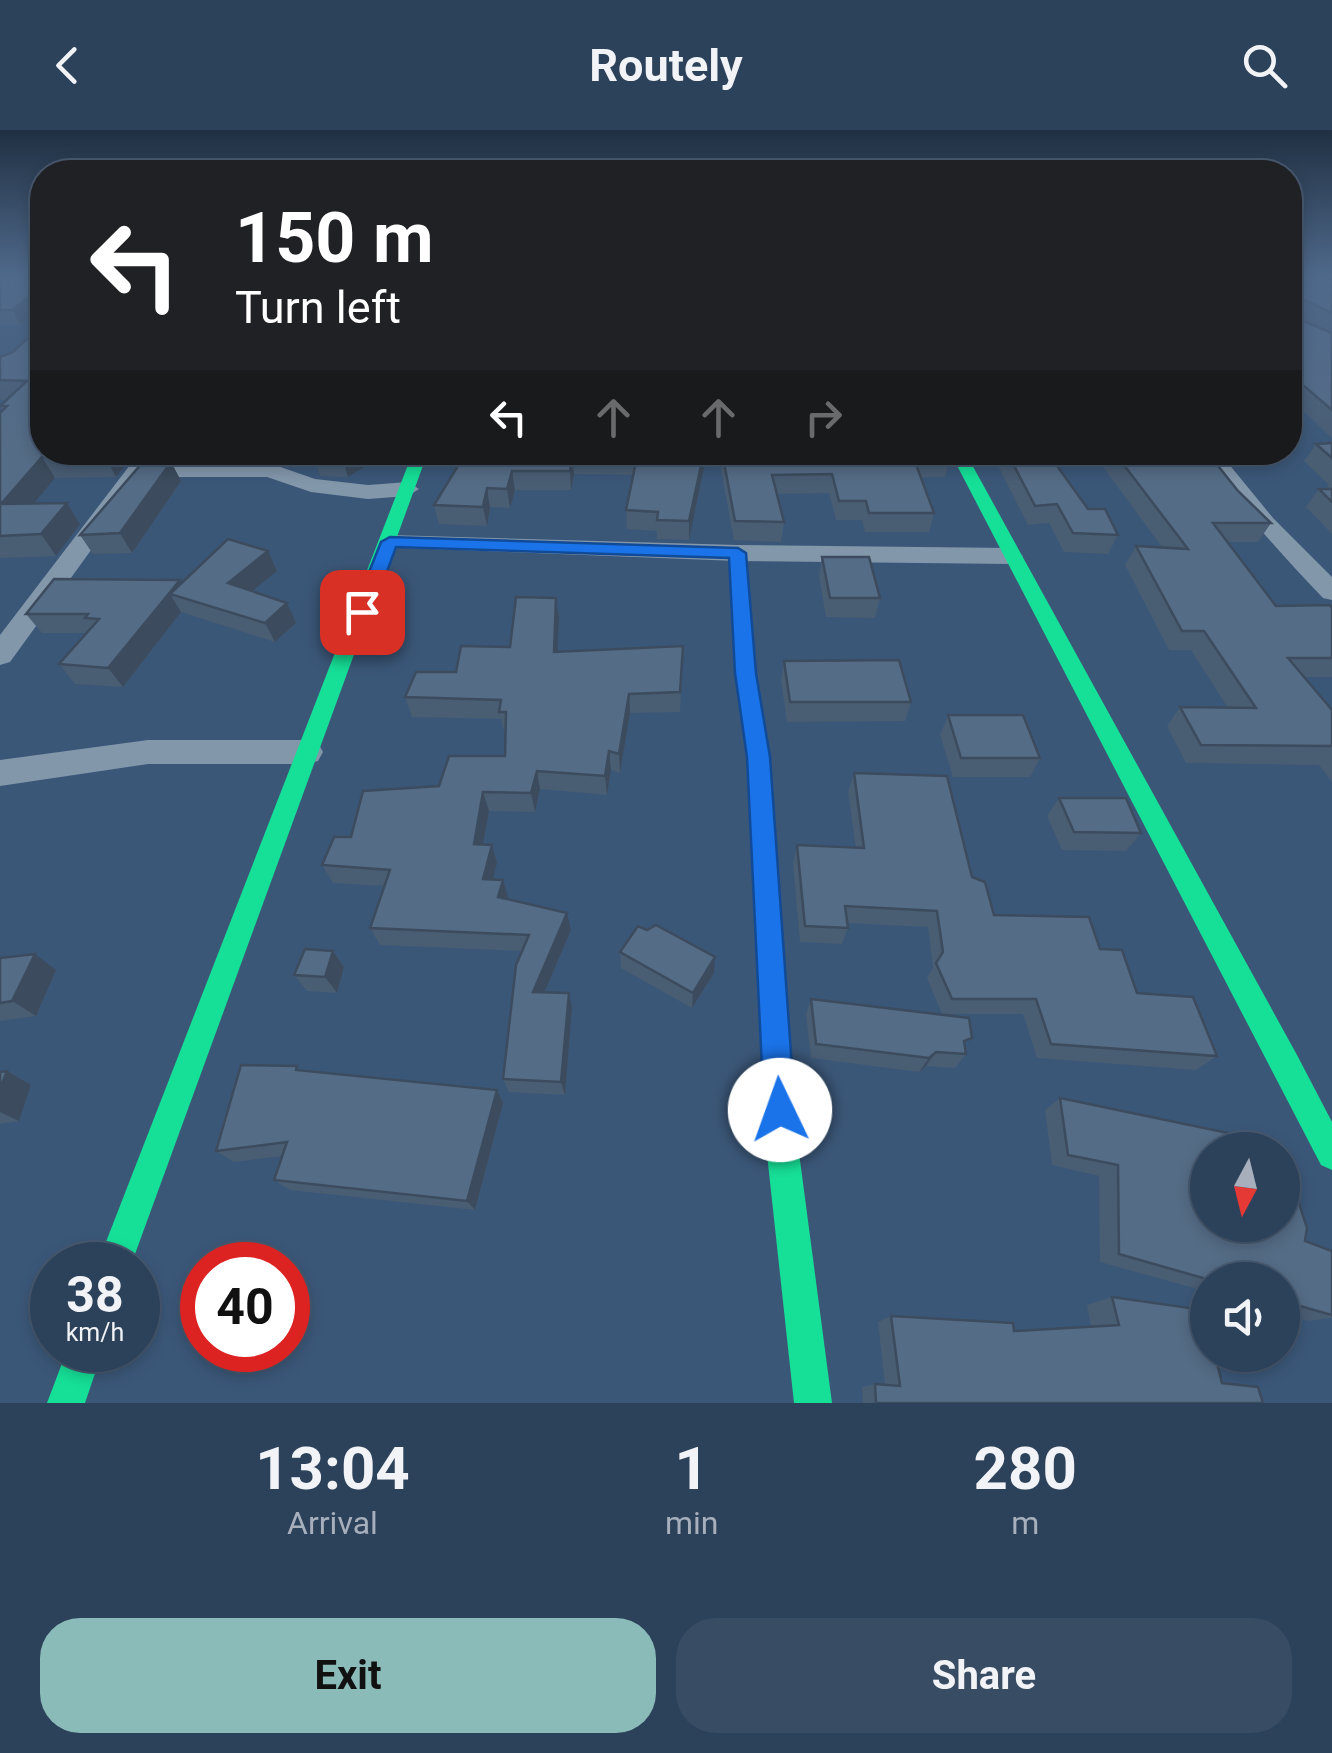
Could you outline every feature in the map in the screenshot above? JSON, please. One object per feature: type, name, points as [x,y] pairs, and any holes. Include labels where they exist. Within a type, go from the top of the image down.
[{"type":"street","points":[[1312,333],[1325,340]]},
{"type":"street","points":[[0,371],[30,343]]},
{"type":"street","points":[[0,655],[141,465]]},
{"type":"street","points":[[200,465],[269,470],[311,485],[368,492],[408,489]]},
{"type":"street","points":[[123,1242],[390,542],[416,465]]},
{"type":"street","points":[[964,465],[1138,794],[1217,930],[1332,1154]]},
{"type":"street","points":[[1220,465],[1264,522],[1321,570],[1332,592]]},
{"type":"street","points":[[390,542],[738,553],[1010,556]]},
{"type":"street","points":[[738,553],[746,673],[758,757],[782,1145],[813,1403]]},
{"type":"street","points":[[0,773],[148,752],[307,752]]},
{"type":"street","points":[[66,1403],[77,1372]]},
{"type":"building","points":[[1302,333],[1332,333],[1332,410],[1302,384]]},
{"type":"building","points":[[30,337],[30,465],[35,465],[1,504],[67,503],[41,534],[0,536],[0,413],[7,406],[0,406],[27,381],[0,380],[0,357],[13,352]]},
{"type":"building","points":[[1332,443],[1332,458],[1316,444]]},
{"type":"building","points":[[140,465],[169,465],[120,533],[80,535]]},
{"type":"building","points":[[459,465],[571,465],[570,471],[512,471],[507,489],[487,488],[483,507],[434,505]]},
{"type":"building","points":[[635,465],[701,465],[689,521],[657,520],[658,512],[626,510]]},
{"type":"building","points":[[724,465],[916,465],[934,513],[869,513],[866,501],[839,501],[832,474],[772,475],[784,522],[735,521]]},
{"type":"building","points":[[1014,465],[1056,465],[1088,509],[1105,509],[1118,535],[1073,533],[1057,504],[1035,506]]},
{"type":"building","points":[[1124,465],[1217,465],[1271,523],[1213,523],[1276,606],[1332,608],[1332,658],[1288,658],[1332,710],[1332,746],[1201,745],[1180,707],[1256,708],[1204,631],[1182,631],[1136,546],[1188,549]]},
{"type":"building","points":[[1319,489],[1332,489],[1332,502]]},
{"type":"building","points":[[228,539],[268,551],[228,583],[287,603],[265,623],[170,594]]},
{"type":"building","points":[[822,557],[869,557],[880,598],[830,598]]},
{"type":"building","points":[[54,579],[180,580],[108,668],[59,664],[99,619],[85,618],[88,614],[26,614]]},
{"type":"building","points":[[516,597],[556,598],[554,652],[683,646],[680,692],[629,694],[619,754],[609,751],[605,776],[537,771],[531,793],[483,792],[474,844],[492,845],[483,879],[503,880],[498,897],[567,913],[533,992],[569,993],[561,1082],[503,1079],[516,965],[529,935],[370,928],[390,870],[322,865],[334,837],[351,837],[363,791],[439,786],[449,756],[505,756],[506,712],[499,712],[501,700],[405,697],[416,672],[456,672],[461,646],[510,647]]},
{"type":"building","points":[[899,660],[911,702],[790,702],[784,661]]},
{"type":"building","points":[[948,715],[1023,715],[1040,758],[961,758]]},
{"type":"building","points":[[854,773],[947,776],[972,877],[985,882],[994,915],[1089,917],[1100,949],[1122,950],[1137,993],[1193,997],[1217,1056],[1051,1044],[1036,999],[952,999],[936,963],[943,952],[937,911],[845,906],[848,928],[805,926],[797,845],[864,848]]},
{"type":"building","points":[[1059,798],[1126,798],[1141,833],[1074,832]]},
{"type":"building","points":[[656,925],[715,957],[693,993],[620,952],[638,926],[647,930]]},
{"type":"building","points":[[305,949],[333,951],[325,977],[294,975]]},
{"type":"building","points":[[35,954],[12,1001],[0,1003],[0,958]]},
{"type":"building","points":[[811,999],[969,1018],[972,1038],[964,1041],[966,1054],[936,1052],[929,1058],[816,1044]]},
{"type":"building","points":[[241,1065],[297,1066],[296,1070],[497,1090],[467,1201],[274,1180],[287,1142],[216,1151]]},
{"type":"building","points":[[1060,1098],[1223,1132],[1190,1132],[1190,1242],[1300,1242],[1300,1206],[1307,1228],[1305,1241],[1332,1251],[1332,1315],[1300,1306],[1300,1262],[1190,1262],[1190,1274],[1119,1254],[1118,1165],[1068,1155]]},
{"type":"building","points":[[1112,1297],[1190,1308],[1190,1372],[1219,1372],[1222,1383],[1258,1387],[1263,1403],[876,1403],[875,1384],[900,1386],[891,1316],[1013,1323],[1014,1331],[1119,1325]]},
{"type":"traffic: fast","points":[[123,1242],[416,465]]},
{"type":"traffic: fast","points":[[964,465],[1332,1154]]},
{"type":"traffic: fast","points":[[737,553],[746,673],[758,757],[782,1145],[813,1403]]},
{"type":"traffic: fast","points":[[66,1403],[77,1372]]},
{"type":"route","points":[[362,612],[390,542],[738,553],[746,673],[758,757],[780,1110]]}]
